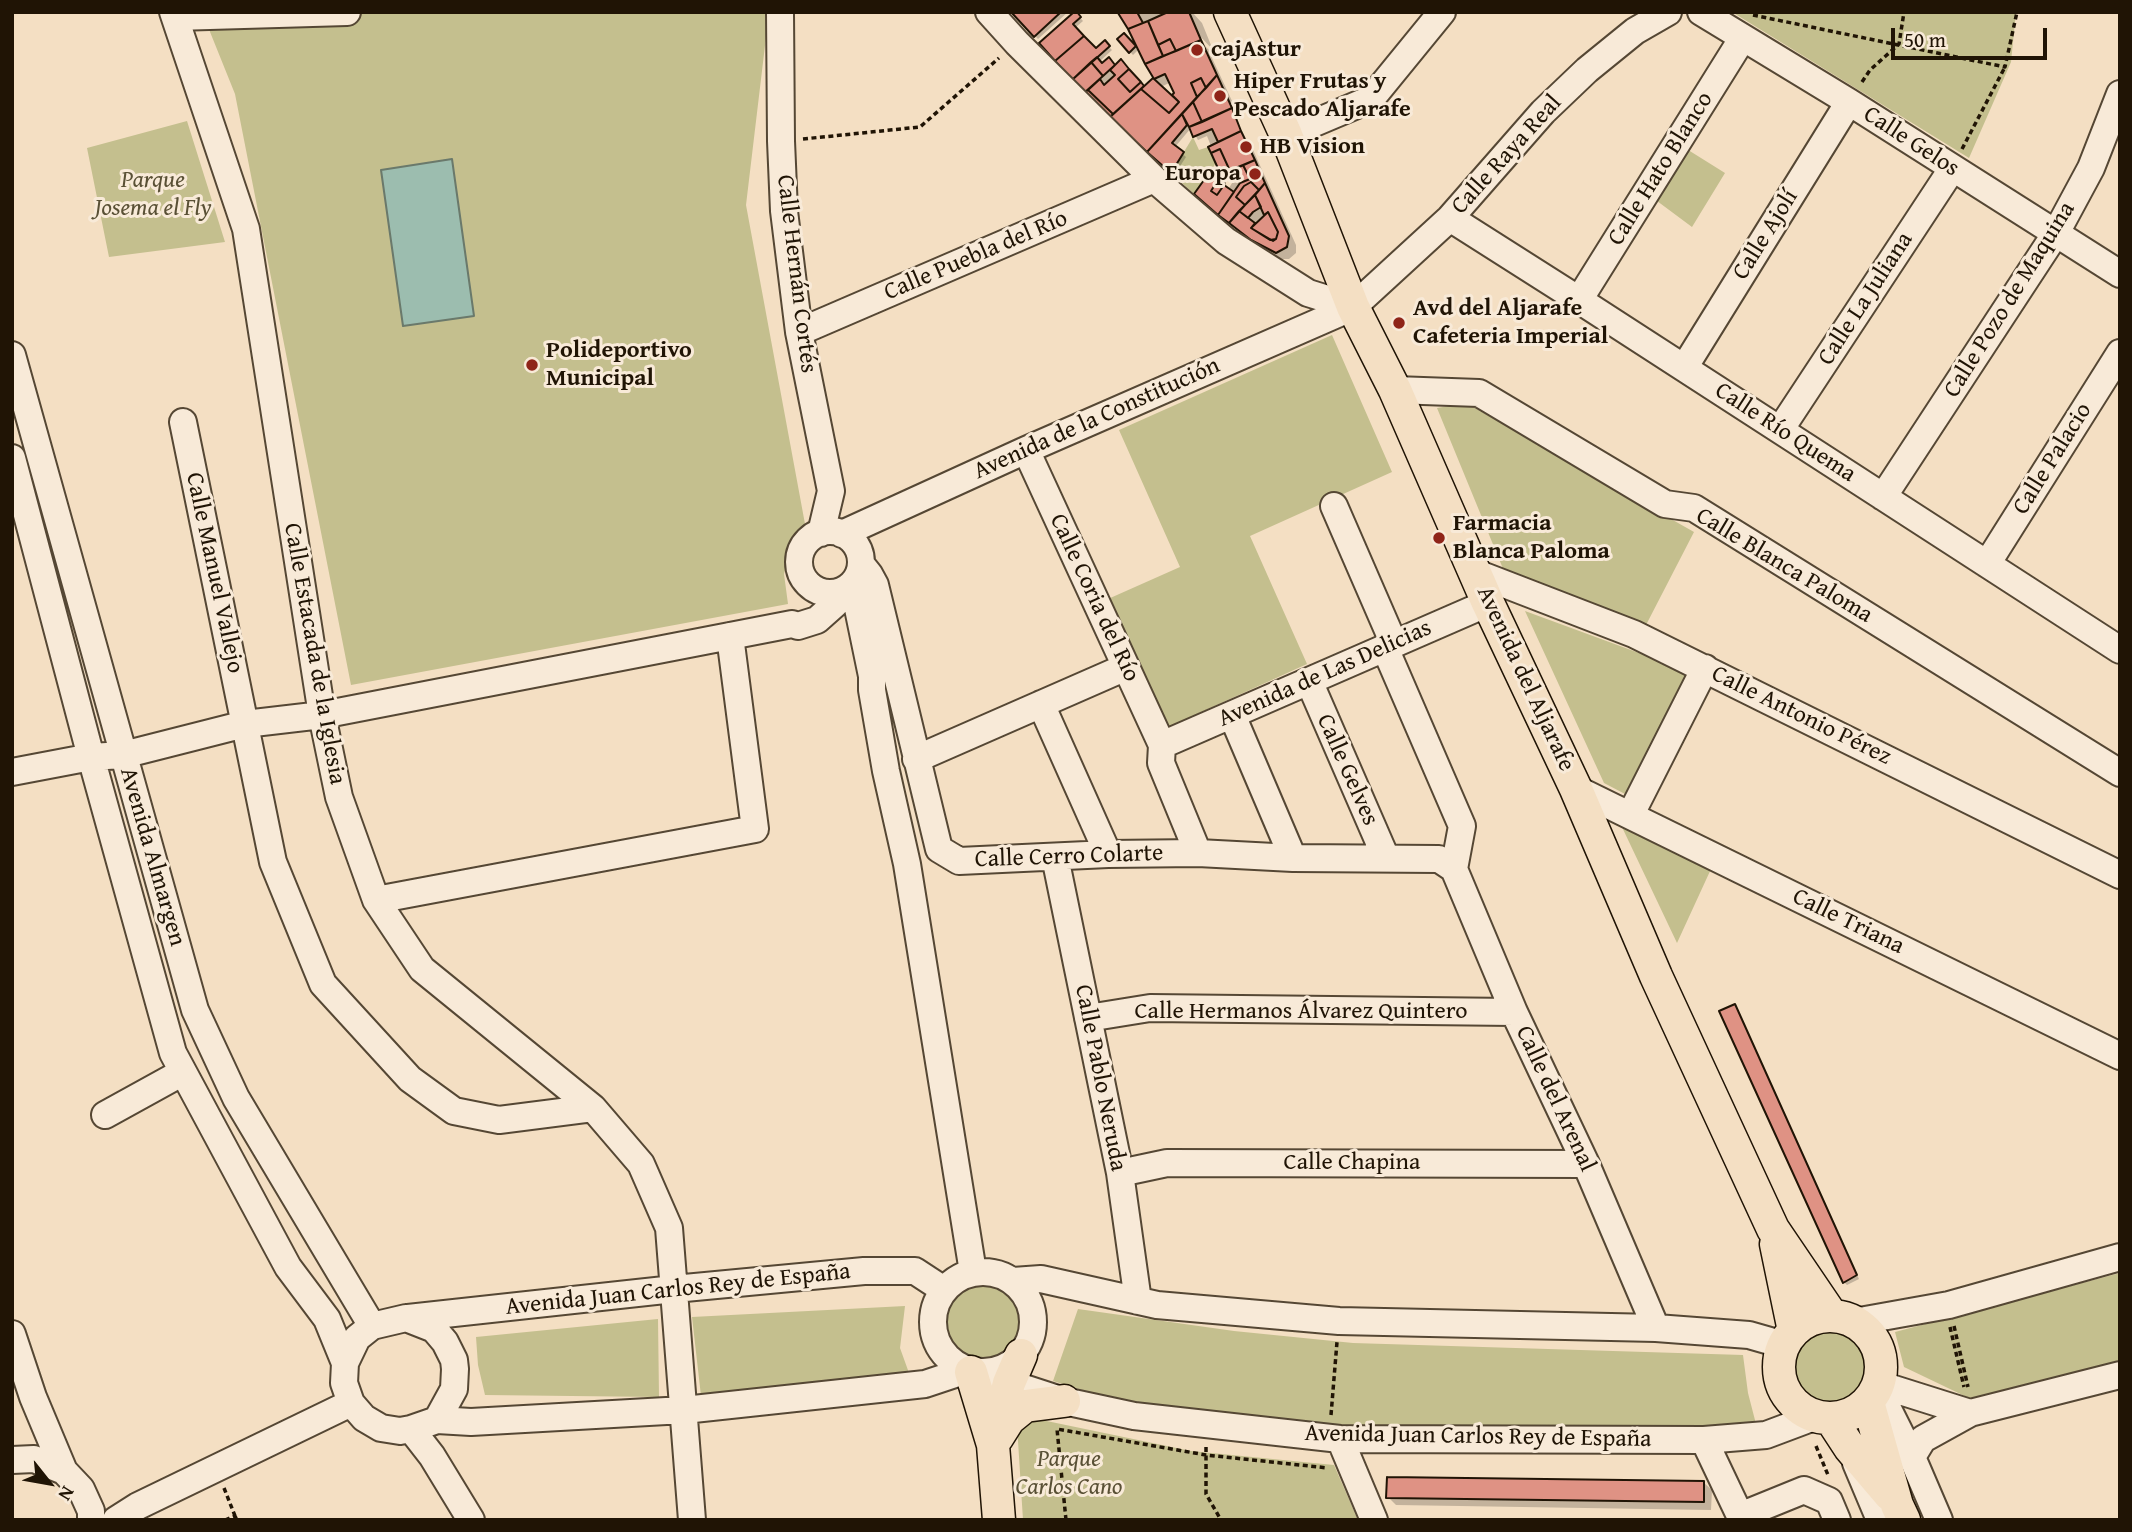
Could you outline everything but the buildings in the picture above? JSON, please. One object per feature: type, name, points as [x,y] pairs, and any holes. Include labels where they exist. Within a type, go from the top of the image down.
[{"type":"main road","name":"Avenida del Aljarafe","points":[[1230,12],[1286,135],[1353,307],[1395,390],[1488,603],[1576,789],[1656,976],[1773,1229],[1843,1319]]},
{"type":"main road","name":"Avenida del Aljarafe","points":[[1773,1229],[1789,1338]]},
{"type":"main road","points":[[1818,1317],[1843,1319],[1866,1331],[1875,1343],[1881,1372],[1874,1391],[1857,1411],[1845,1417],[1823,1418],[1799,1409],[1787,1396],[1780,1379],[1779,1362],[1789,1338],[1805,1323],[1818,1317]]},
{"type":"main road","points":[[993,1445],[1015,1369]]},
{"type":"main road","points":[[972,1372],[993,1445],[999,1520]]},
{"type":"main road","points":[[1874,1391],[1894,1515]]},
{"type":"main road","points":[[993,1445],[1009,1419],[1025,1406],[1064,1401]]},
{"type":"main road","points":[[1823,1418],[1850,1448],[1894,1515]]},
{"type":"street","points":[[174,15],[347,12]]},
{"type":"street","name":"Calle Hernán Cortés","points":[[780,12],[784,211],[799,332],[831,491],[831,533]]},
{"type":"street","points":[[989,12],[1154,179],[1226,241],[1308,293],[1353,307]]},
{"type":"street","points":[[1286,135],[1371,99],[1442,12]]},
{"type":"street","name":"Calle Raya Real","points":[[1353,307],[1450,218],[1543,112],[1587,69],[1635,31],[1668,12]]},
{"type":"street","name":"Calle Gelos","points":[[1701,12],[1747,27],[1849,102],[2120,274]]},
{"type":"street","name":"Calle Estacada de la Iglesia","points":[[174,15],[246,229],[321,715],[339,797],[376,900],[422,969],[593,1108],[642,1164],[669,1228],[692,1520]]},
{"type":"street","name":"Calle Hato Blanco","points":[[1579,300],[1747,27]]},
{"type":"street","name":"Calle Pozo de Maquina","points":[[1883,497],[2056,233],[2091,168],[2120,94]]},
{"type":"street","name":"Calle Ajolí","points":[[1684,368],[1849,102]]},
{"type":"street","name":"Calle La Juliana","points":[[1780,430],[1952,169]]},
{"type":"street","name":"Calle Puebla del Río","points":[[799,332],[1154,179]]},
{"type":"street","name":"Calle Río Quema","points":[[1450,218],[2120,650]]},
{"type":"street","name":"Avenida de la Constitución","points":[[831,533],[1353,307]]},
{"type":"street","name":"Calle Palacio","points":[[1987,564],[2120,353]]},
{"type":"street","name":"Avenida Almargen","points":[[12,355],[195,1010],[236,1098],[372,1326]]},
{"type":"street","name":"Calle Blanca Paloma","points":[[1395,390],[1479,393],[1665,504],[1693,508],[2120,773]]},
{"type":"street","name":"Calle Manuel Vallejo","points":[[183,422],[273,862],[323,984],[410,1079],[454,1111],[499,1120],[593,1108]]},
{"type":"street","name":"Calle Coria del Río","points":[[1026,450],[1162,745],[1161,763],[1198,853]]},
{"type":"street","name":"Avenida Almargen","points":[[12,458],[173,1053],[288,1267],[327,1320],[345,1363]]},
{"type":"street","points":[[1334,506],[1462,826],[1454,869]]},
{"type":"street","points":[[12,772],[91,757],[123,755],[245,724],[321,715],[792,624],[840,587],[860,553],[855,544],[831,533],[811,538],[800,558],[800,569],[804,579],[840,587]]},
{"type":"street","name":"Calle Antonio Pérez","points":[[1476,573],[1634,634],[2120,875]]},
{"type":"street","name":"Calle Cerro Colarte","points":[[840,587],[869,574],[875,585],[939,849],[959,861],[1198,853],[1293,858],[1439,859],[1454,869]]},
{"type":"street","points":[[840,587],[862,678],[872,691],[886,771],[907,864],[973,1272]]},
{"type":"street","name":"Avenida de Las Delicias","points":[[1162,745],[1488,603]]},
{"type":"street","points":[[376,900],[755,829],[730,636]]},
{"type":"street","points":[[916,759],[1126,667]]},
{"type":"street","points":[[1631,814],[1705,668]]},
{"type":"street","name":"Calle Gelves","points":[[1309,681],[1386,858]]},
{"type":"street","points":[[1041,704],[1108,854]]},
{"type":"street","points":[[1231,715],[1293,858]]},
{"type":"street","name":"Calle Triana","points":[[1576,789],[2120,1056]]},
{"type":"street","name":"Calle Pablo Neruda","points":[[1055,857],[1120,1173],[1138,1301]]},
{"type":"street","name":"Calle del Arenal","points":[[1454,869],[1514,1012],[1586,1164],[1656,1328]]},
{"type":"street","name":"Calle Hermanos Álvarez Quintero","points":[[1088,1018],[1150,1008],[1514,1012]]},
{"type":"street","points":[[105,1115],[183,1072]]},
{"type":"street","name":"Calle Chapina","points":[[1120,1173],[1167,1163],[1586,1164]]},
{"type":"street","points":[[1843,1319],[1945,1306],[2120,1257]]},
{"type":"street","name":"Avenida Juan Carlos Rey de España","points":[[406,1318],[864,1271],[915,1270],[944,1290]]},
{"type":"street","points":[[972,1372],[955,1365],[943,1354],[935,1338],[932,1322],[935,1305],[944,1290],[957,1279],[973,1272],[1001,1275],[1013,1281],[1025,1293],[1032,1308],[1034,1325],[1030,1341],[1015,1369]]},
{"type":"street","points":[[1013,1281],[1041,1279],[1157,1305],[1339,1321],[1656,1328],[1789,1338]]},
{"type":"street","points":[[437,1420],[454,1389],[456,1369],[446,1342],[434,1329],[406,1318],[372,1326],[357,1338],[345,1363],[344,1382],[351,1403],[364,1418],[381,1428],[400,1431],[437,1420],[471,1422],[684,1410],[925,1384],[972,1372]]},
{"type":"street","points":[[12,1334],[22,1399],[64,1471],[81,1489],[91,1511],[91,1520]]},
{"type":"street","name":"Avenida Juan Carlos Rey de España","points":[[972,1372],[1015,1369],[1064,1401],[1134,1416],[1335,1438],[1704,1440],[1766,1435],[1823,1418]]},
{"type":"street","points":[[1912,1457],[1923,1439],[1970,1413],[2120,1375]]},
{"type":"street","points":[[1874,1391],[1970,1413]]},
{"type":"street","points":[[1874,1391],[1912,1457],[1939,1520]]},
{"type":"street","points":[[116,1520],[138,1506],[351,1403]]},
{"type":"street","points":[[411,1429],[432,1456],[471,1520]]},
{"type":"street","points":[[1335,1438],[1374,1520]]},
{"type":"street","points":[[1704,1440],[1741,1518],[1804,1490],[1829,1501],[1837,1520]]},
{"type":"street","points":[[12,1460],[34,1459],[64,1471]]},
{"type":"path","points":[[1849,102],[1870,70],[1899,44],[1903,12]]},
{"type":"path","points":[[1952,169],[2005,66],[2017,12]]},
{"type":"path","points":[[1747,27],[1899,44],[2005,66]]},
{"type":"path","points":[[781,141],[920,127],[1017,43]]},
{"type":"path","points":[[1948,1318],[1970,1413]]},
{"type":"path","points":[[1335,1438],[1337,1341]]},
{"type":"path","points":[[1205,1424],[1206,1494],[1219,1519]]},
{"type":"path","points":[[1066,1520],[1057,1429],[1206,1455],[1330,1468]]},
{"type":"path","points":[[225,1520],[235,1516],[237,1520]]},
{"type":"green space","name":"Polideportivo Municipal","points":[[202,12],[769,12],[746,205],[805,524],[792,547],[784,574],[788,604],[351,685],[235,94]]},
{"type":"green space","points":[[1732,12],[2016,12],[2011,62],[1969,158]]},
{"type":"green space","name":"Parque Josema el Fly","points":[[187,121],[225,242],[109,257],[87,148]]},
{"type":"green space","points":[[1193,137],[1199,150],[1208,147],[1216,163],[1194,194],[1171,173]]},
{"type":"green space","points":[[1685,148],[1725,173],[1692,227],[1653,198]]},
{"type":"green space","points":[[1332,335],[1392,472],[1250,536],[1307,664],[1166,728],[1108,599],[1180,567],[1119,430]]},
{"type":"green space","points":[[1466,403],[1694,532],[1646,625],[1506,576],[1437,408]]},
{"type":"green space","points":[[1525,611],[1688,671],[1625,794],[1604,783]]},
{"type":"green space","points":[[1621,825],[1711,869],[1677,943]]},
{"type":"green space","points":[[2120,1273],[2120,1362],[1973,1400],[1904,1367],[1895,1332]]},
{"type":"green space","points":[[984,1283],[999,1286],[1011,1295],[1020,1307],[1023,1322],[1020,1337],[1011,1349],[999,1358],[984,1361],[969,1358],[957,1349],[948,1337],[945,1322],[948,1307],[957,1295],[969,1286]]},
{"type":"green space","points":[[905,1306],[900,1348],[909,1373],[701,1396],[692,1317]]},
{"type":"green space","points":[[1078,1309],[1234,1331],[1353,1343],[1743,1355],[1748,1393],[1756,1424],[1650,1428],[1341,1427],[1133,1406],[1053,1381]]},
{"type":"green space","points":[[658,1319],[659,1397],[485,1395],[478,1365],[476,1337]]},
{"type":"green space","points":[[1829,1327],[1844,1330],[1857,1339],[1866,1352],[1869,1367],[1866,1382],[1857,1395],[1844,1404],[1829,1407],[1814,1404],[1801,1395],[1792,1382],[1789,1367],[1792,1352],[1801,1339],[1814,1330]]},
{"type":"green space","name":"Parque Carlos Cano","points":[[1037,1419],[1191,1451],[1334,1465],[1358,1520],[1023,1520],[1017,1425]]},
{"type":"shaded area","points":[[452,159],[474,316],[403,326],[381,170]]},
{"type":"place","name":"cajAstur","points":[[1197,50]]},
{"type":"place","name":"Hiper Frutas y Pescado Aljarafe","points":[[1220,96]]},
{"type":"place","name":"HB Vision","points":[[1246,147]]},
{"type":"place","name":"Europa","points":[[1255,174]]},
{"type":"place","name":"Avd del Aljarafe Cafeteria Imperial","points":[[1399,323]]},
{"type":"place","name":"Polideportivo Municipal","points":[[532,365]]},
{"type":"place","name":"Farmacia Blanca Paloma","points":[[1439,538]]}]
